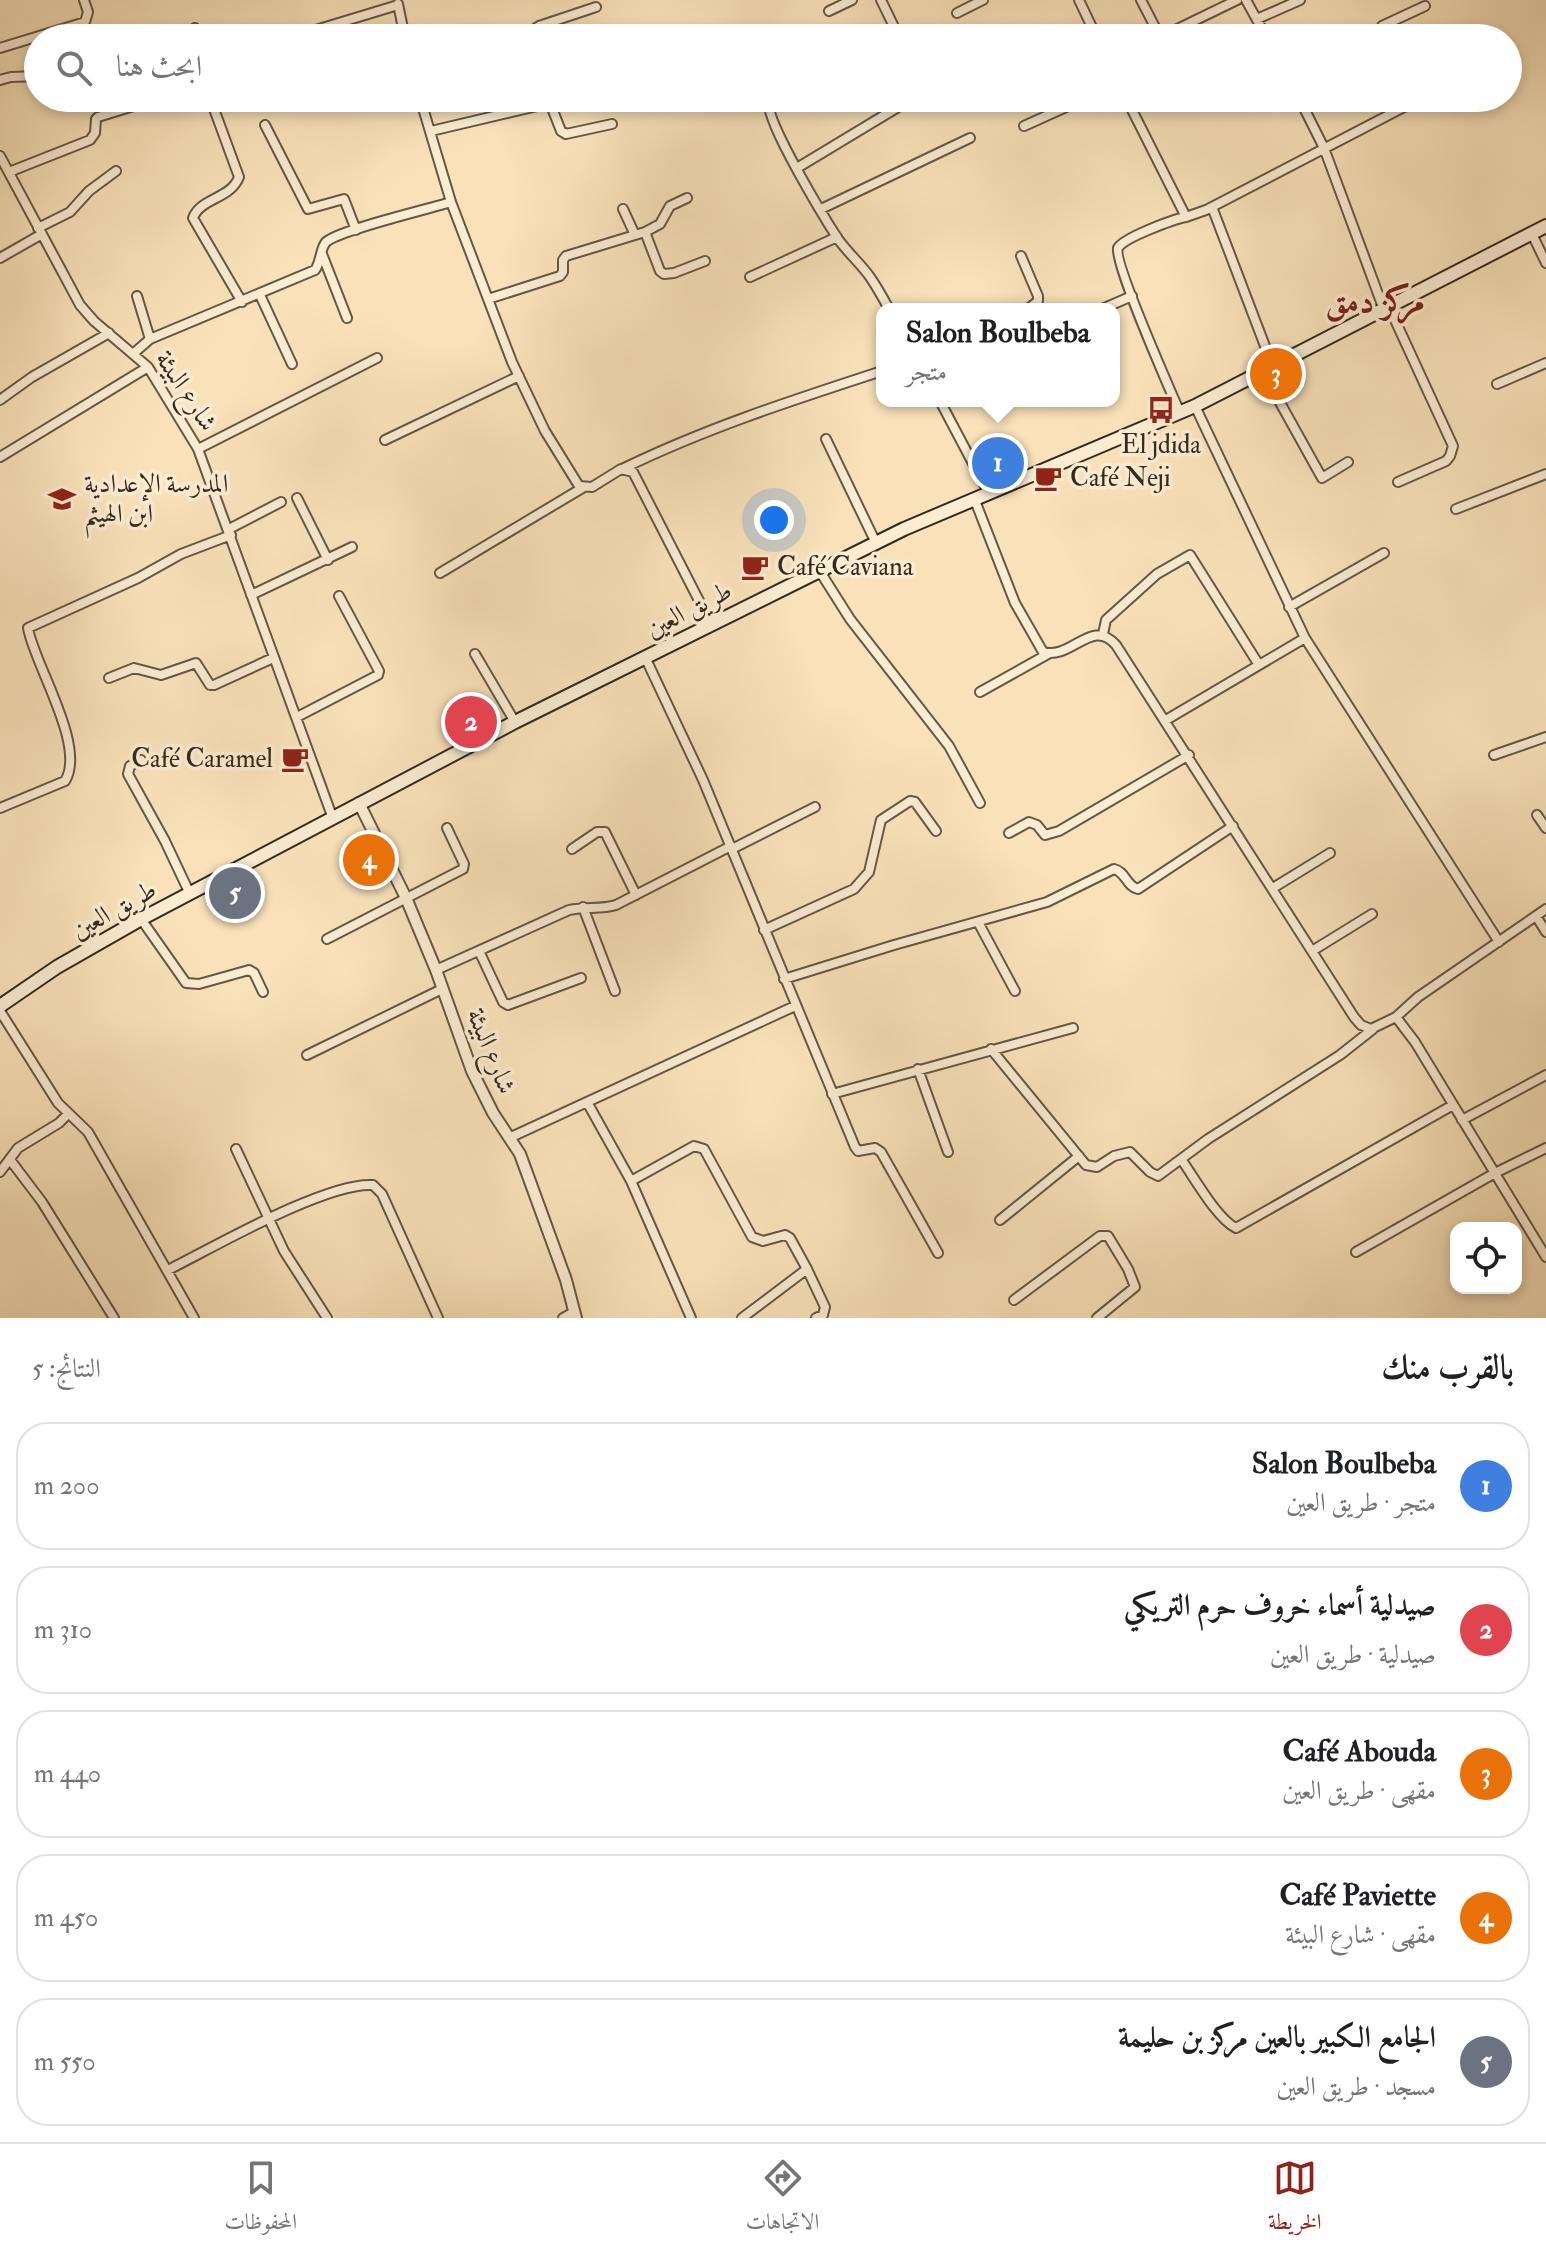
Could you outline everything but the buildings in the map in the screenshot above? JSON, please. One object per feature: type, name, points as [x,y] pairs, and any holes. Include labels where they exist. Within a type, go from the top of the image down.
[{"type":"main road","name":"طريق العين","points":[[0,1009],[57,967],[141,919],[515,722],[876,543],[974,498],[1195,406],[1546,226]]},
{"type":"street","points":[[78,24],[85,22],[88,12],[84,0]]},
{"type":"street","points":[[829,11],[852,0]]},
{"type":"street","points":[[881,0],[893,24]]},
{"type":"street","points":[[957,13],[983,0]]},
{"type":"street","points":[[1079,0],[1090,24]]},
{"type":"street","points":[[1141,0],[1153,24]]},
{"type":"street","points":[[1188,24],[1237,0]]},
{"type":"street","points":[[1246,0],[1260,24]]},
{"type":"street","points":[[1257,19],[1300,0]]},
{"type":"street","points":[[333,24],[398,3],[402,24]]},
{"type":"street","points":[[1386,24],[1425,6]]},
{"type":"street","points":[[545,24],[596,7]]},
{"type":"street","points":[[0,48],[24,41]]},
{"type":"street","points":[[0,80],[24,77]]},
{"type":"street","points":[[9,172],[90,140],[95,133],[96,119],[114,112]]},
{"type":"street","points":[[215,112],[239,177],[233,189],[197,210],[193,218],[242,302]]},
{"type":"street","points":[[425,112],[451,202],[519,376],[576,484],[592,487],[677,442],[876,373]]},
{"type":"street","points":[[431,131],[504,112]]},
{"type":"street","points":[[554,112],[561,131],[566,134],[612,124]]},
{"type":"street","points":[[769,112],[837,237],[869,275],[885,303]]},
{"type":"street","points":[[797,168],[890,112]]},
{"type":"street","points":[[1024,126],[1055,112]]},
{"type":"street","points":[[1133,112],[1186,217]]},
{"type":"street","points":[[1306,112],[1324,148],[1386,309],[1453,446],[1446,461],[1398,482]]},
{"type":"street","points":[[1180,413],[1132,296],[1118,248],[1149,231],[1212,207],[1394,112]]},
{"type":"street","points":[[265,125],[308,209],[344,199],[356,230]]},
{"type":"street","points":[[821,209],[970,138]]},
{"type":"street","name":"شارع البيئة","points":[[0,157],[80,305],[148,367],[198,449],[332,816]]},
{"type":"street","points":[[0,258],[70,212],[89,191],[116,171]]},
{"type":"street","points":[[488,299],[560,276],[566,256],[660,224],[670,206],[687,198]]},
{"type":"street","points":[[134,353],[150,339],[315,270],[327,241],[451,202]]},
{"type":"street","points":[[1212,207],[1268,370],[1322,478],[1348,462]]},
{"type":"street","points":[[623,209],[664,274],[705,261]]},
{"type":"street","points":[[1532,234],[1546,263]]},
{"type":"street","points":[[750,277],[837,237]]},
{"type":"street","points":[[322,253],[347,318]]},
{"type":"street","points":[[1021,256],[1038,296],[1036,303]]},
{"type":"street","points":[[260,295],[292,364]]},
{"type":"street","points":[[137,296],[150,339]]},
{"type":"street","points":[[1116,303],[1132,296]]},
{"type":"street","points":[[0,400],[32,377],[109,333]]},
{"type":"street","points":[[198,449],[377,358]]},
{"type":"street","points":[[1497,384],[1546,363]]},
{"type":"street","points":[[0,457],[148,367]]},
{"type":"street","points":[[385,440],[519,376]]},
{"type":"street","points":[[1195,406],[1305,638],[1499,942]]},
{"type":"street","points":[[943,407],[988,492]]},
{"type":"street","points":[[826,439],[876,543]]},
{"type":"street","points":[[621,469],[633,472],[711,624]]},
{"type":"street","points":[[1456,509],[1546,474]]},
{"type":"street","points":[[440,573],[584,487]]},
{"type":"street","points":[[297,498],[328,560]]},
{"type":"street","points":[[974,498],[1015,603],[1043,652],[1056,654],[1103,634]]},
{"type":"street","points":[[0,808],[65,781],[70,770],[59,708],[28,628],[138,578],[230,532],[281,502]]},
{"type":"street","points":[[251,595],[352,547]]},
{"type":"street","points":[[1289,607],[1384,553]]},
{"type":"street","points":[[1103,634],[1106,620],[1157,574],[1190,555],[1259,665]]},
{"type":"street","points":[[819,570],[850,619],[949,746],[980,803]]},
{"type":"street","points":[[297,717],[378,675],[379,671],[339,596]]},
{"type":"street","points":[[1103,634],[1116,645],[1189,755],[1354,1017],[1361,1025],[1373,1029]]},
{"type":"street","points":[[1166,720],[1305,638]]},
{"type":"street","points":[[475,654],[515,722]]},
{"type":"street","points":[[980,692],[1048,654]]},
{"type":"street","points":[[645,657],[703,780],[855,1147],[858,1151],[875,1148],[881,1152],[938,1253]]},
{"type":"street","points":[[109,678],[134,668],[161,675],[196,663],[210,685],[214,685],[273,658]]},
{"type":"street","points":[[1494,755],[1546,737]]},
{"type":"street","points":[[1009,833],[1029,822],[1037,825],[1045,835],[1059,831],[1189,755]]},
{"type":"street","points":[[141,760],[130,766],[128,774],[190,894]]},
{"type":"street","points":[[764,930],[861,883],[869,872],[881,820],[894,809],[910,801],[915,802],[936,831]]},
{"type":"street","name":"شارع البيئة","points":[[359,803],[406,898],[472,1071],[520,1154],[561,1266],[575,1315]]},
{"type":"street","points":[[436,970],[569,910],[583,907],[602,910],[815,807]]},
{"type":"street","points":[[1537,815],[1546,828]]},
{"type":"street","points":[[784,979],[1047,902],[1114,869],[1122,873],[1133,888],[1142,888],[1233,826]]},
{"type":"street","points":[[327,939],[463,869],[461,854],[447,828]]},
{"type":"street","points":[[572,849],[597,832],[605,832],[636,895]]},
{"type":"street","points":[[1273,888],[1330,853]]},
{"type":"street","points":[[583,907],[615,991]]},
{"type":"street","points":[[991,1049],[1086,1165],[1093,1168],[1114,1156],[1130,1152],[1156,1176],[1340,1055],[1373,1029],[1396,1017],[1418,997],[1546,909]]},
{"type":"street","points":[[1312,951],[1372,914]]},
{"type":"street","points":[[1536,916],[1546,932]]},
{"type":"street","points":[[141,919],[186,983],[194,985],[249,970],[254,973],[263,992]]},
{"type":"street","points":[[978,922],[1015,991]]},
{"type":"street","points":[[479,951],[503,1002],[508,1005],[581,978]]},
{"type":"street","points":[[307,1055],[442,989]]},
{"type":"street","points":[[509,1138],[795,1006]]},
{"type":"street","points":[[0,1009],[39,1074],[68,1114],[88,1132],[168,1270],[173,1286],[194,1318]]},
{"type":"street","points":[[1396,1017],[1546,1257]]},
{"type":"street","points":[[832,1094],[1073,1028]]},
{"type":"street","points":[[918,1069],[948,1152]]},
{"type":"street","points":[[1462,1120],[1546,1075]]},
{"type":"street","points":[[587,1102],[631,1181],[691,1318]]},
{"type":"street","points":[[1181,1159],[1214,1205],[1236,1228],[1453,1105]]},
{"type":"street","points":[[1,1168],[11,1161],[18,1148],[68,1114]]},
{"type":"street","points":[[631,1181],[694,1146],[704,1149],[752,1237],[763,1241],[785,1235],[790,1238],[825,1307],[823,1315],[816,1318]]},
{"type":"street","points":[[1356,1252],[1495,1173],[1546,1148]]},
{"type":"street","points":[[236,1149],[267,1220],[327,1318]]},
{"type":"street","points":[[1000,1220],[1079,1156]]},
{"type":"street","points":[[11,1161],[42,1202],[114,1318]]},
{"type":"street","points":[[168,1270],[267,1220],[317,1199],[373,1185],[382,1194],[438,1318]]},
{"type":"street","points":[[1014,1300],[1100,1236],[1108,1236],[1135,1287],[1097,1318]]},
{"type":"street","points":[[747,1317],[807,1269]]},
{"type":"street","points":[[563,1318],[575,1315]]},
{"type":"place","name":"Café Abouda","points":[[1276,374]]},
{"type":"place","name":"El jdida","points":[[1161,410]]},
{"type":"place","name":"Salon Boulbeba","points":[[998,463]]},
{"type":"place","name":"Café Neji","points":[[1048,478]]},
{"type":"place","name":"المدرسة الإعدادية ابن الهيثم","points":[[62,499]]},
{"type":"place","name":"Café Caviana","points":[[755,567]]},
{"type":"place","name":"صيدلية أسماء خروف حرم التريكي","points":[[471,722]]},
{"type":"place","name":"Café Caramel","points":[[295,759]]},
{"type":"place","name":"Café Paviette","points":[[369,860]]},
{"type":"place","name":"الجامع الكبير بالعين مركز بن حليمة","points":[[235,893]]},
{"type":"district","name":"مركز دمق","points":[[1375,301]]}]
